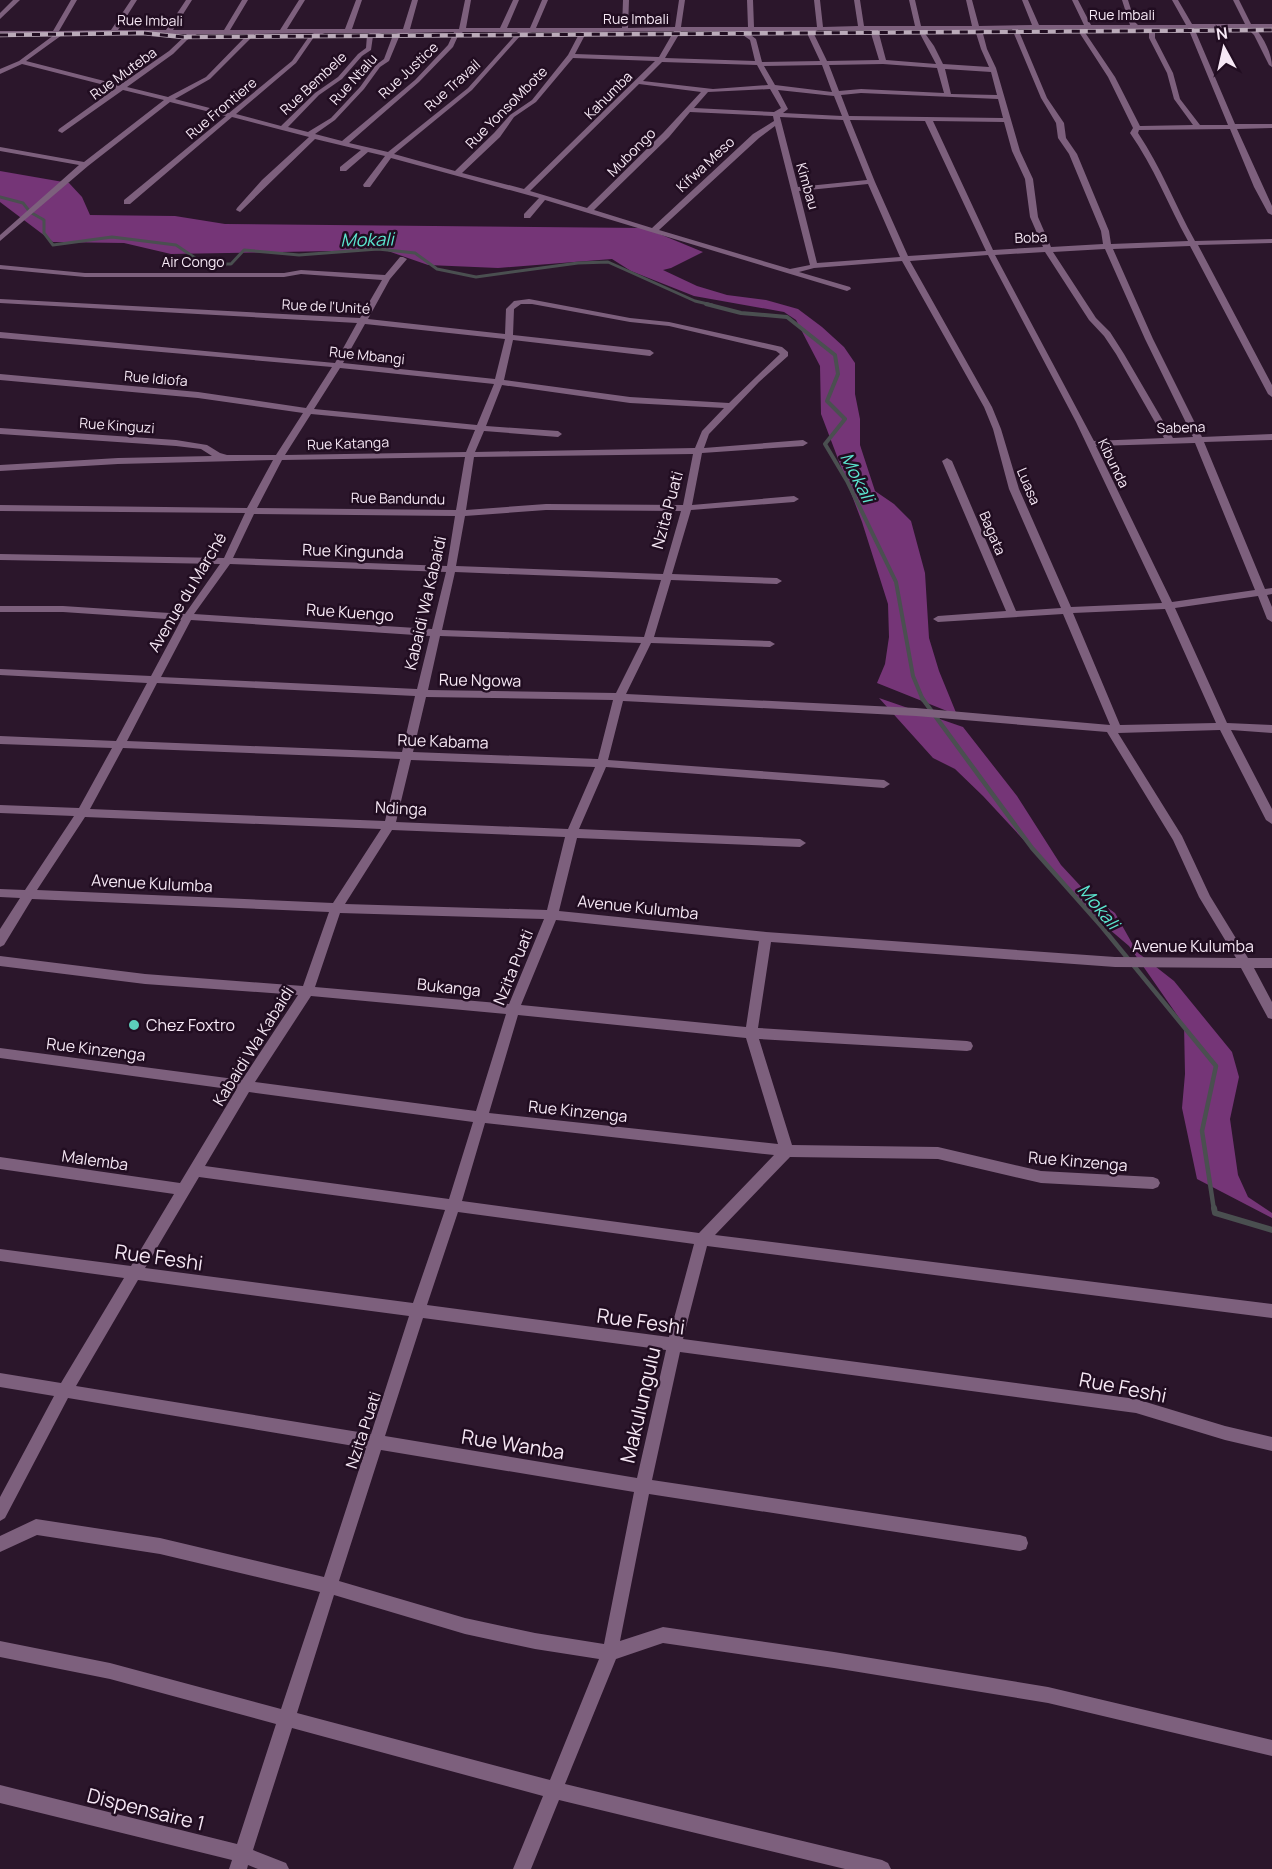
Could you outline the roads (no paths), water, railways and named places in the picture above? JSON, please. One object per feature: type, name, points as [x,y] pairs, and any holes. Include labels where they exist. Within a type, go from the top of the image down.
[{"type":"street","points":[[0,17],[17,0]]},
{"type":"street","points":[[0,72],[21,62],[59,34],[56,32],[74,0]]},
{"type":"street","points":[[114,31],[134,0]]},
{"type":"street","points":[[169,31],[189,0]]},
{"type":"street","points":[[225,33],[245,0]]},
{"type":"street","points":[[282,32],[302,0]]},
{"type":"street","points":[[348,31],[359,0]]},
{"type":"street","name":"Rue Ntalu","points":[[240,210],[311,136],[333,119],[362,88],[378,66],[387,60],[396,35],[405,34],[415,0]]},
{"type":"street","name":"Rue Justice","points":[[343,144],[417,81],[451,46],[455,35],[462,30],[468,0]]},
{"type":"street","points":[[503,30],[516,0]]},
{"type":"street","points":[[532,30],[545,0]]},
{"type":"street","points":[[625,29],[626,0]]},
{"type":"street","name":"Kahumba","points":[[525,192],[661,59],[678,29],[682,0]]},
{"type":"street","points":[[750,0],[751,28],[742,32],[753,39],[759,63],[771,87]]},
{"type":"street","points":[[817,0],[820,28]]},
{"type":"street","points":[[857,0],[861,27]]},
{"type":"street","points":[[912,0],[918,27]]},
{"type":"street","points":[[969,0],[976,27],[993,68],[1016,151],[1029,179],[1034,217],[1048,250],[1093,320],[1107,334],[1120,354],[1170,441]]},
{"type":"street","points":[[1025,0],[1036,27]]},
{"type":"street","points":[[1075,0],[1088,26],[1080,30],[1100,54],[1116,81],[1137,128]]},
{"type":"street","points":[[1125,0],[1132,23],[1136,26]]},
{"type":"street","points":[[1175,0],[1191,26],[1258,189],[1272,213]]},
{"type":"street","points":[[1236,0],[1249,26],[1257,34],[1272,65]]},
{"type":"street","points":[[1152,26],[1152,38],[1170,73],[1177,99],[1199,128]]},
{"type":"street","name":"Rue Imbali","points":[[0,33],[1272,26]]},
{"type":"street","points":[[877,27],[873,31],[883,62]]},
{"type":"street","points":[[929,27],[920,31],[929,42],[945,75],[948,96]]},
{"type":"street","points":[[1014,27],[1044,98],[1060,123],[1062,138],[1073,154],[1105,231],[1107,245],[1149,339],[1198,439],[1272,619]]},
{"type":"street","name":"Luasa","points":[[820,28],[809,31],[825,64],[871,182],[905,259],[988,407],[997,429],[1014,489],[1034,529],[1114,730],[1178,839],[1205,897],[1245,963],[1272,1014]]},
{"type":"street","name":"Rue Travail","points":[[367,185],[388,155],[470,88],[519,34],[532,30]]},
{"type":"street","name":"Rue YonsoMbote","points":[[456,174],[498,135],[512,116],[534,101],[572,56],[582,34],[593,30]]},
{"type":"street","name":"Rue Bembele","points":[[282,129],[317,94],[340,78],[360,55],[369,49],[370,35],[382,31]]},
{"type":"street","name":"Rue Frontiere","points":[[127,202],[294,62],[312,36],[326,32]]},
{"type":"street","name":"Rue Muteba","points":[[62,131],[170,55],[183,37],[195,33]]},
{"type":"street","points":[[0,239],[85,164],[168,100],[208,78],[252,33]]},
{"type":"street","points":[[572,56],[759,63],[883,62],[940,68],[989,70],[993,68]]},
{"type":"street","points":[[21,62],[525,192],[655,229],[847,289]]},
{"type":"street","points":[[638,82],[706,90],[771,87],[835,94],[861,91],[948,96],[1000,96]]},
{"type":"street","name":"Kimbau","points":[[771,87],[785,109],[776,118],[814,266]]},
{"type":"street","name":"Mubongo","points":[[589,210],[706,90]]},
{"type":"street","points":[[689,110],[776,118],[1007,120]]},
{"type":"street","name":"Kifwa Meso","points":[[655,229],[776,118]]},
{"type":"street","name":"Kibunda","points":[[928,119],[990,252],[1090,444],[1223,726],[1272,820]]},
{"type":"street","points":[[1137,128],[1272,126]]},
{"type":"street","points":[[1137,128],[1134,133],[1150,156],[1173,208],[1194,242],[1272,394]]},
{"type":"street","points":[[0,149],[85,164]]},
{"type":"street","points":[[343,169],[366,150]]},
{"type":"street","points":[[796,189],[871,182]]},
{"type":"street","points":[[527,216],[543,198]]},
{"type":"street","points":[[0,229],[10,230]]},
{"type":"street","name":"Boba","points":[[791,271],[814,266],[990,252],[1107,245],[1272,241]]},
{"type":"street","name":"Avenue du Marché","points":[[0,942],[80,812],[90,800],[188,616],[227,561],[250,510],[279,458],[337,366],[387,278],[403,259]]},
{"type":"street","name":"Air Congo","points":[[0,267],[85,275],[284,275],[301,272],[387,278]]},
{"type":"street","name":"Rue de l'Unité","points":[[0,301],[363,321],[650,353]]},
{"type":"street","name":"Kabaidi Wa Kabaidi","points":[[0,1513],[65,1390],[246,1086],[307,992],[336,908],[390,824],[451,570],[470,454],[499,382],[509,339],[510,309],[517,303],[532,302]]},
{"type":"street","name":"Nzita Puati","points":[[240,1862],[454,1205],[513,1010],[552,915],[572,833],[602,763],[619,697],[648,640],[687,508],[698,451],[705,433],[785,354],[779,349],[669,324],[630,320],[532,302]]},
{"type":"street","name":"Rue Mbangi","points":[[0,335],[499,382],[630,400],[730,406]]},
{"type":"street","name":"Rue Idiofa","points":[[1,380],[198,395],[309,411],[558,434]]},
{"type":"street","name":"Rue Kinguzi","points":[[0,430],[176,443],[204,447],[218,456],[230,456]]},
{"type":"street","name":"Sabena","points":[[1090,444],[1272,437]]},
{"type":"street","name":"Rue Katanga","points":[[0,468],[118,461],[203,460],[230,456],[279,458],[698,451],[803,443]]},
{"type":"street","name":"Bagata","points":[[947,462],[1013,615]]},
{"type":"street","name":"Rue Bandundu","points":[[0,508],[462,513],[546,507],[687,508],[794,499]]},
{"type":"street","name":"Rue Kingunda","points":[[0,557],[227,561],[777,581]]},
{"type":"street","points":[[938,619],[1168,606],[1272,591]]},
{"type":"street","name":"Rue Kuengo","points":[[0,609],[63,609],[436,633],[770,644]]},
{"type":"street","name":"Rue Ngowa","points":[[0,672],[421,693],[619,697],[916,712],[1114,730],[1223,726],[1272,729]]},
{"type":"street","name":"Rue Kabama","points":[[0,740],[602,763],[884,784]]},
{"type":"street","name":"Ndinga","points":[[0,809],[800,843]]},
{"type":"street","name":"Avenue Kulumba","points":[[0,893],[552,915],[766,937],[1115,962],[1272,963]]},
{"type":"street","points":[[766,937],[751,1033],[787,1151]]},
{"type":"street","name":"Bukanga","points":[[0,961],[145,979],[399,998],[751,1033],[967,1046]]},
{"type":"street","name":"Rue Kinzenga","points":[[0,1053],[479,1117],[787,1151],[938,1153],[1041,1177],[1153,1183]]},
{"type":"street","name":"Makulungulu","points":[[522,1869],[610,1653],[642,1486],[702,1239],[787,1151]]},
{"type":"street","name":"Malemba","points":[[0,1163],[184,1190]]},
{"type":"street","points":[[196,1171],[702,1239],[1272,1311]]},
{"type":"street","name":"Rue Feshi","points":[[0,1255],[1136,1406],[1225,1433],[1272,1444]]},
{"type":"street","name":"Rue Wanba","points":[[0,1380],[642,1486],[1020,1543]]},
{"type":"street","points":[[0,1544],[36,1527],[160,1546],[330,1586],[465,1626],[535,1641],[610,1653],[663,1635],[1048,1695],[1272,1748]]},
{"type":"street","points":[[0,1649],[110,1671],[554,1790],[882,1869]]},
{"type":"street","name":"Dispensaire 1","points":[[0,1794],[240,1862],[280,1869]]},
{"type":"waterway","name":"Mokali","points":[[0,197],[23,203],[30,212],[44,220],[44,233],[53,245],[112,237],[176,245],[204,264],[231,264],[244,250],[299,255],[378,249],[415,253],[437,269],[476,277],[578,263],[608,262],[695,301],[712,305]]},
{"type":"waterway","name":"Mokali","points":[[706,304],[741,313],[787,317],[835,355],[838,374],[827,401],[845,419],[825,444],[847,481],[896,582],[913,676],[922,699]]},
{"type":"waterway","name":"Mokali","points":[[922,699],[1032,848],[1102,927],[1216,1066],[1202,1131],[1214,1210]]},
{"type":"waterway","name":"Mokali","points":[[1214,1208],[1215,1213],[1272,1230]]},
{"type":"railway","points":[[0,35],[143,33],[183,37],[1272,30]]},
{"type":"place","name":"Chez Foxtro","points":[[134,1025]]}]
